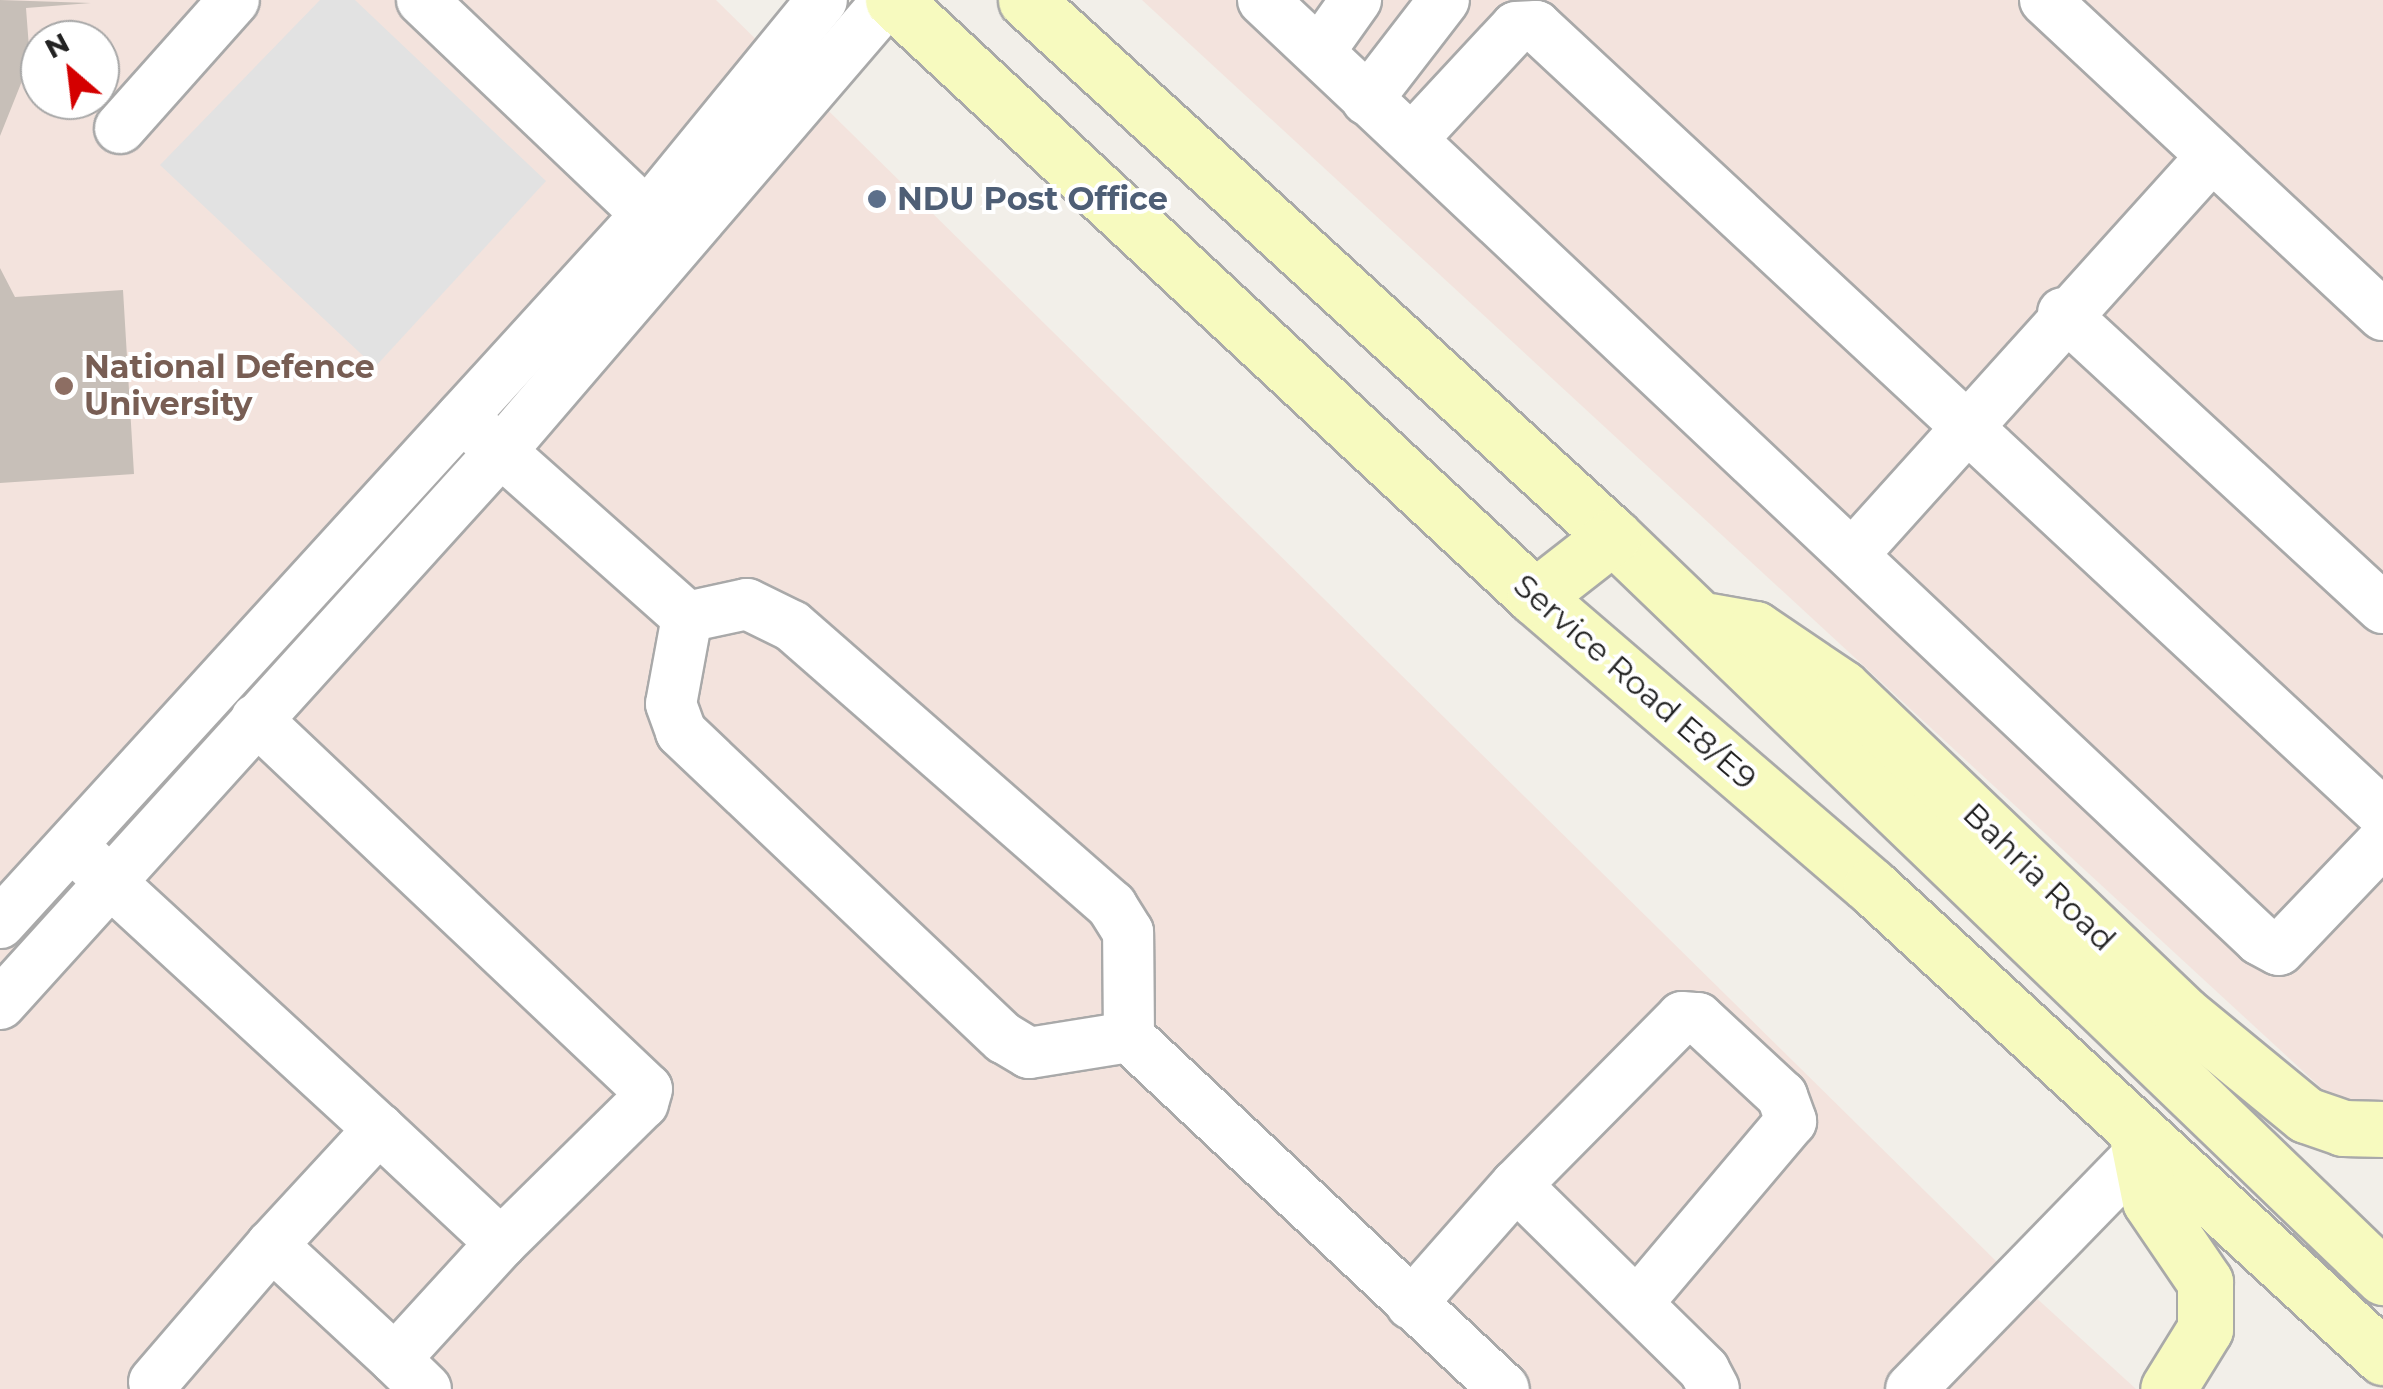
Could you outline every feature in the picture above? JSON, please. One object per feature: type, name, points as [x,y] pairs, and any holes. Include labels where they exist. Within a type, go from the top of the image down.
[{"type":"street","points":[[120,128],[234,0]]},
{"type":"street","points":[[422,0],[647,214]]},
{"type":"street","points":[[0,923],[647,214],[822,0]]},
{"type":"street","points":[[0,1004],[108,880],[501,451],[891,0]]},
{"type":"street","name":"Service Road E8/E9","points":[[891,0],[1535,597],[1871,886],[2136,1145],[2383,1357]]},
{"type":"street","points":[[1026,0],[1613,536],[1930,848],[2383,1277]]},
{"type":"street","points":[[1263,0],[1855,552],[2260,940],[2280,950],[2383,841]]},
{"type":"street","points":[[1319,52],[1356,0]]},
{"type":"street","points":[[1367,100],[1444,0]]},
{"type":"street","points":[[2045,0],[2383,314]]},
{"type":"street","points":[[1412,139],[1516,27],[1536,26],[2383,814]]},
{"type":"street","points":[[1855,552],[2063,313],[2212,156]]},
{"type":"street","points":[[2063,313],[2383,608]]},
{"type":"street","points":[[462,417],[686,617]]},
{"type":"street","points":[[1535,597],[1613,536]]},
{"type":"street","points":[[686,617],[746,604],[772,612],[1112,906],[1128,932],[1129,1037],[1504,1389]]},
{"type":"street","points":[[686,617],[672,718],[1004,1038],[1029,1052],[1129,1037]]},
{"type":"street","name":"Bahria Road","points":[[1698,619],[1756,629],[1842,688],[2183,1014],[2306,1115],[2342,1128],[2383,1128]]},
{"type":"street","points":[[256,719],[647,1089],[644,1104],[502,1243],[410,1374],[272,1245]]},
{"type":"street","points":[[72,846],[502,1243]]},
{"type":"street","points":[[1871,886],[1930,848]]},
{"type":"street","points":[[1411,1304],[1516,1185],[1682,1017],[1698,1018],[1782,1096],[1791,1121],[1637,1303]]},
{"type":"street","points":[[154,1382],[272,1245],[379,1130]]},
{"type":"street","points":[[1911,1389],[2136,1145]]},
{"type":"street","points":[[2136,1145],[2150,1201],[2205,1282],[2205,1329],[2168,1389]]},
{"type":"street","points":[[1516,1185],[1637,1303],[1714,1389]]},
{"type":"shaded area","points":[[0,0],[716,0],[1997,1262],[2136,1389],[0,1389]]},
{"type":"shaded area","points":[[320,0],[355,0],[546,181],[375,367],[160,165]]},
{"type":"shaded area","points":[[1142,0],[2383,0],[2383,1145]]},
{"type":"building","points":[[0,0],[91,3],[26,8],[27,20],[20,20],[20,86],[0,136]]},
{"type":"building","name":"National Defence University","points":[[0,268],[15,297],[123,290],[134,474],[0,483]]},
{"type":"place","name":"NDU Post Office","points":[[877,199]]},
{"type":"place","name":"National Defence University","points":[[64,386]]}]
